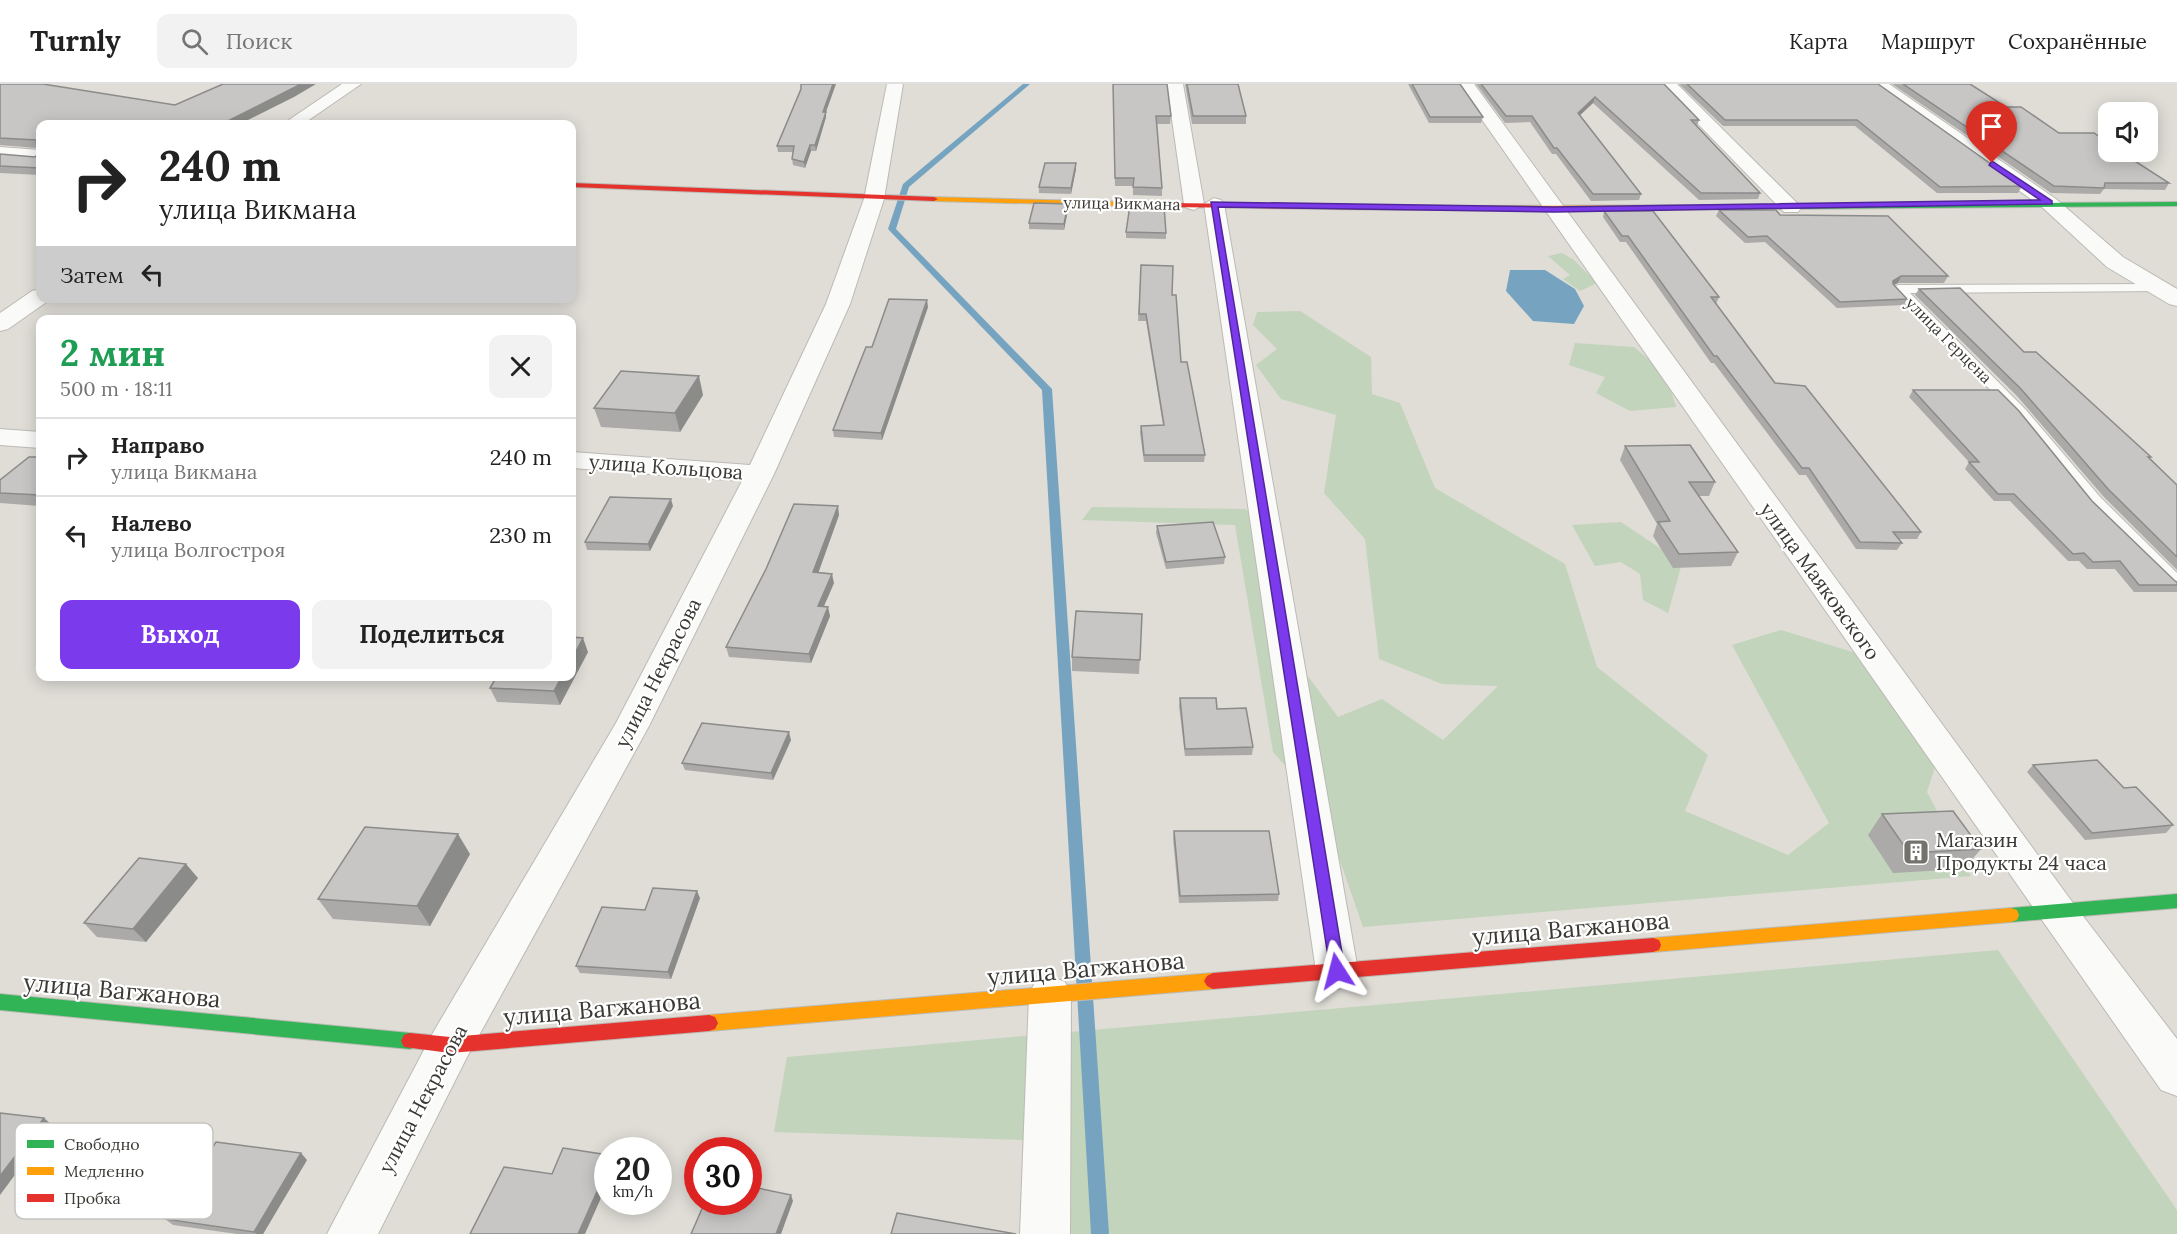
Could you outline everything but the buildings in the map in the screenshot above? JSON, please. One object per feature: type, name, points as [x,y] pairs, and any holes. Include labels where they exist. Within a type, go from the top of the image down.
[{"type":"street","points":[[298,120],[353,84]]},
{"type":"street","name":"улица Некрасова","points":[[352,1234],[450,1045],[632,726],[760,474],[838,304],[874,199],[895,84]]},
{"type":"street","points":[[1176,84],[1204,204],[1337,971]]},
{"type":"street","name":"улица Маяковского","points":[[1465,84],[2056,911],[2177,1075]]},
{"type":"street","points":[[1667,84],[1791,208]]},
{"type":"street","points":[[1878,84],[2049,203],[2115,262],[2177,299]]},
{"type":"street","points":[[0,153],[36,156]]},
{"type":"street","name":"улица Викмана","points":[[576,185],[874,199],[1554,209],[1791,208],[2049,203],[2177,204]]},
{"type":"street","points":[[0,324],[36,299]]},
{"type":"street","points":[[0,437],[36,440]]},
{"type":"street","name":"улица Кольцова","points":[[576,460],[760,474]]},
{"type":"street","name":"улица Вагжанова","points":[[0,1002],[450,1045],[2177,901]]},
{"type":"street","points":[[1045,1234],[1050,995]]},
{"type":"lane","name":"улица Герцена","points":[[2160,288],[1898,289],[2021,413],[2095,502],[2177,583]]},
{"type":"green space","points":[[1562,253],[1574,260],[1597,283],[1580,291],[1563,279],[1570,275],[1548,256]]},
{"type":"green space","points":[[1300,311],[1371,357],[1372,394],[1400,403],[1435,488],[1565,564],[1597,667],[1708,755],[1685,811],[1788,855],[1829,823],[1732,645],[1781,630],[1856,653],[1935,767],[1927,792],[1971,876],[1363,927],[1321,806],[1273,752],[1235,525],[1082,520],[1092,507],[1245,509],[1265,522],[1276,633],[1338,717],[1382,699],[1443,740],[1498,686],[1442,684],[1379,659],[1365,539],[1324,493],[1336,415],[1281,399],[1256,365],[1277,349],[1253,325],[1257,312]]},
{"type":"green space","points":[[1575,343],[1634,347],[1666,374],[1676,407],[1630,411],[1596,393],[1605,377],[1569,365]]},
{"type":"green space","points":[[1621,522],[1682,563],[1668,613],[1643,600],[1640,574],[1621,562],[1595,566],[1572,525]]},
{"type":"green space","points":[[1998,950],[2177,1210],[2177,1234],[1058,1234],[1055,1141],[774,1132],[787,1057]]},
{"type":"water","points":[[1510,270],[1545,270],[1575,289],[1584,306],[1574,324],[1533,321],[1506,291]]},
{"type":"waterway","points":[[1027,84],[906,186],[892,229],[1047,389],[1100,1234]]},
{"type":"traffic: fast","points":[[1783,207],[2177,204]]},
{"type":"traffic: fast","points":[[2011,915],[2177,901]]},
{"type":"traffic: fast","points":[[0,1002],[410,1041]]},
{"type":"traffic: slow","points":[[934,199],[1169,205]]},
{"type":"traffic: slow","points":[[1402,208],[1783,207]]},
{"type":"traffic: slow","points":[[1653,945],[2011,915]]},
{"type":"traffic: slow","points":[[709,1023],[1213,981]]},
{"type":"traffic: jam","points":[[576,185],[934,199]]},
{"type":"traffic: jam","points":[[1169,205],[1402,208]]},
{"type":"traffic: jam","points":[[1213,981],[1653,945]]},
{"type":"traffic: jam","points":[[410,1041],[450,1045],[709,1023]]},
{"type":"place","name":"Магазин Продукты 24 часа","points":[[1916,852]]},
{"type":"route","points":[[1337,971],[1214,204],[1554,209],[1791,208],[2049,203],[1992,163]]}]
